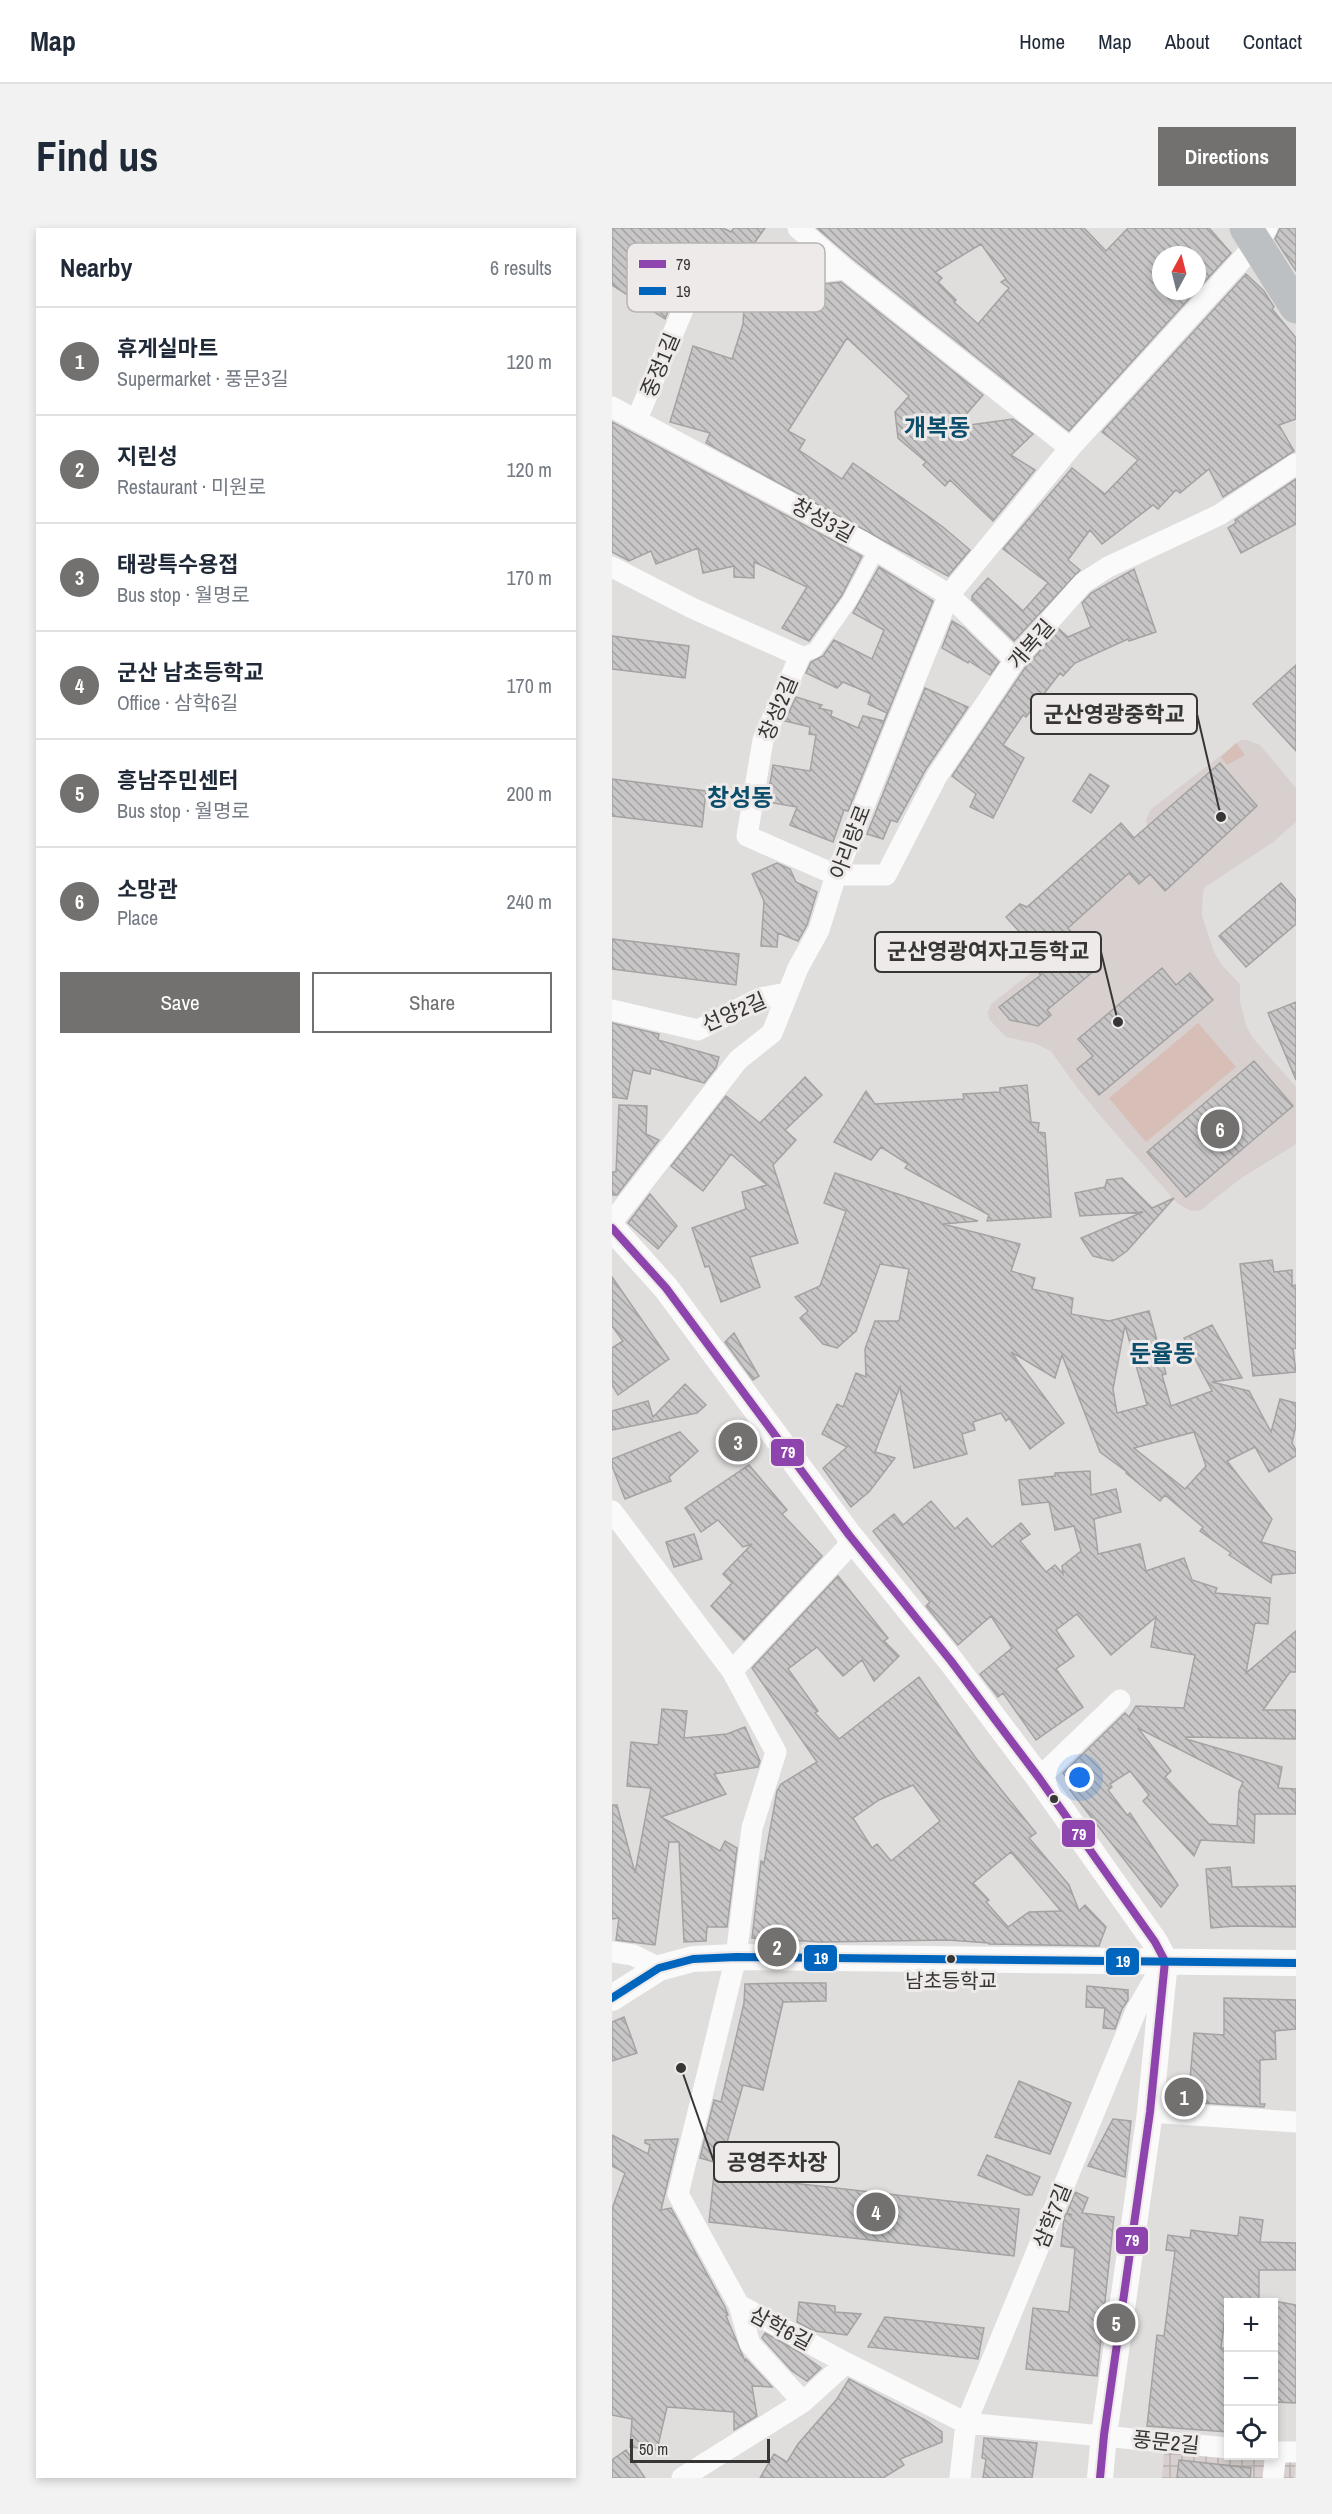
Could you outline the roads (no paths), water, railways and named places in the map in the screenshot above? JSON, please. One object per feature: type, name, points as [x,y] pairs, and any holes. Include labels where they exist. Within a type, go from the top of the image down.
[{"type":"main road","points":[[1257,233],[1296,307]]},
{"type":"street","points":[[798,228],[815,243]]},
{"type":"street","name":"아리랑로","points":[[612,1222],[738,1060],[772,1033],[787,993],[819,930],[836,875],[949,595],[1070,448],[1257,233]]},
{"type":"street","points":[[825,252],[1070,448]]},
{"type":"street","name":"중정1길","points":[[825,271],[845,269]]},
{"type":"street","name":"중정1길","points":[[637,419],[682,312]]},
{"type":"street","name":"창성3길","points":[[612,406],[876,551],[949,595],[1015,660]]},
{"type":"street","name":"개복길","points":[[836,875],[886,875],[937,776],[1015,660],[1083,583],[1108,567],[1219,515],[1296,464]]},
{"type":"street","points":[[801,656],[815,650],[850,600],[876,551]]},
{"type":"street","name":"창성2길","points":[[612,567],[692,608],[801,656],[763,740],[747,836],[836,875]]},
{"type":"street","name":"선양2길","points":[[612,1010],[698,1030],[760,999],[787,993]]},
{"type":"street","points":[[612,1228],[666,1288],[849,1535],[951,1661],[1039,1778],[1155,1942],[1165,1961],[1150,2112],[1100,2478]]},
{"type":"street","name":"삼학6길","points":[[612,1511],[732,1671],[776,1752],[752,1828],[736,1957],[678,2194],[739,2305],[846,2363],[966,2423],[1104,2436]]},
{"type":"street","points":[[732,1671],[847,1548],[849,1535]]},
{"type":"street","points":[[1039,1778],[1120,1700]]},
{"type":"street","points":[[612,1952],[633,1955],[659,1968]]},
{"type":"street","points":[[612,1998],[659,1968],[693,1959],[736,1957],[1296,1964]]},
{"type":"street","name":"삼학7길","points":[[960,2478],[966,2423],[1136,2011],[1165,1961]]},
{"type":"street","points":[[1150,2112],[1296,2122]]},
{"type":"street","points":[[739,2305],[750,2344],[803,2402]]},
{"type":"street","points":[[682,2478],[803,2402],[846,2363]]},
{"type":"street","name":"풍문2길","points":[[1104,2436],[1224,2448]]},
{"type":"street","points":[[1273,2478],[1282,2452]]},
{"type":"place","name":"군산영광중학교","points":[[1221,817]]},
{"type":"place","name":"군산영광여자고등학교","points":[[1118,1022]]},
{"type":"place","name":"소망관","points":[[1220,1129]]},
{"type":"place","name":"태광특수용접","points":[[738,1442]]},
{"type":"place","name":"지린성","points":[[777,1947]]},
{"type":"place","name":"남초등학교","points":[[951,1959]]},
{"type":"place","name":"공영주차장","points":[[681,2068]]},
{"type":"place","name":"휴게실마트","points":[[1184,2097]]},
{"type":"place","name":"군산 남초등학교","points":[[876,2212]]},
{"type":"place","name":"흥남주민센터","points":[[1116,2323]]},
{"type":"district","name":"개복동","points":[[937,427]]},
{"type":"district","name":"창성동","points":[[740,797]]},
{"type":"district","name":"둔율동","points":[[1162,1353]]}]
